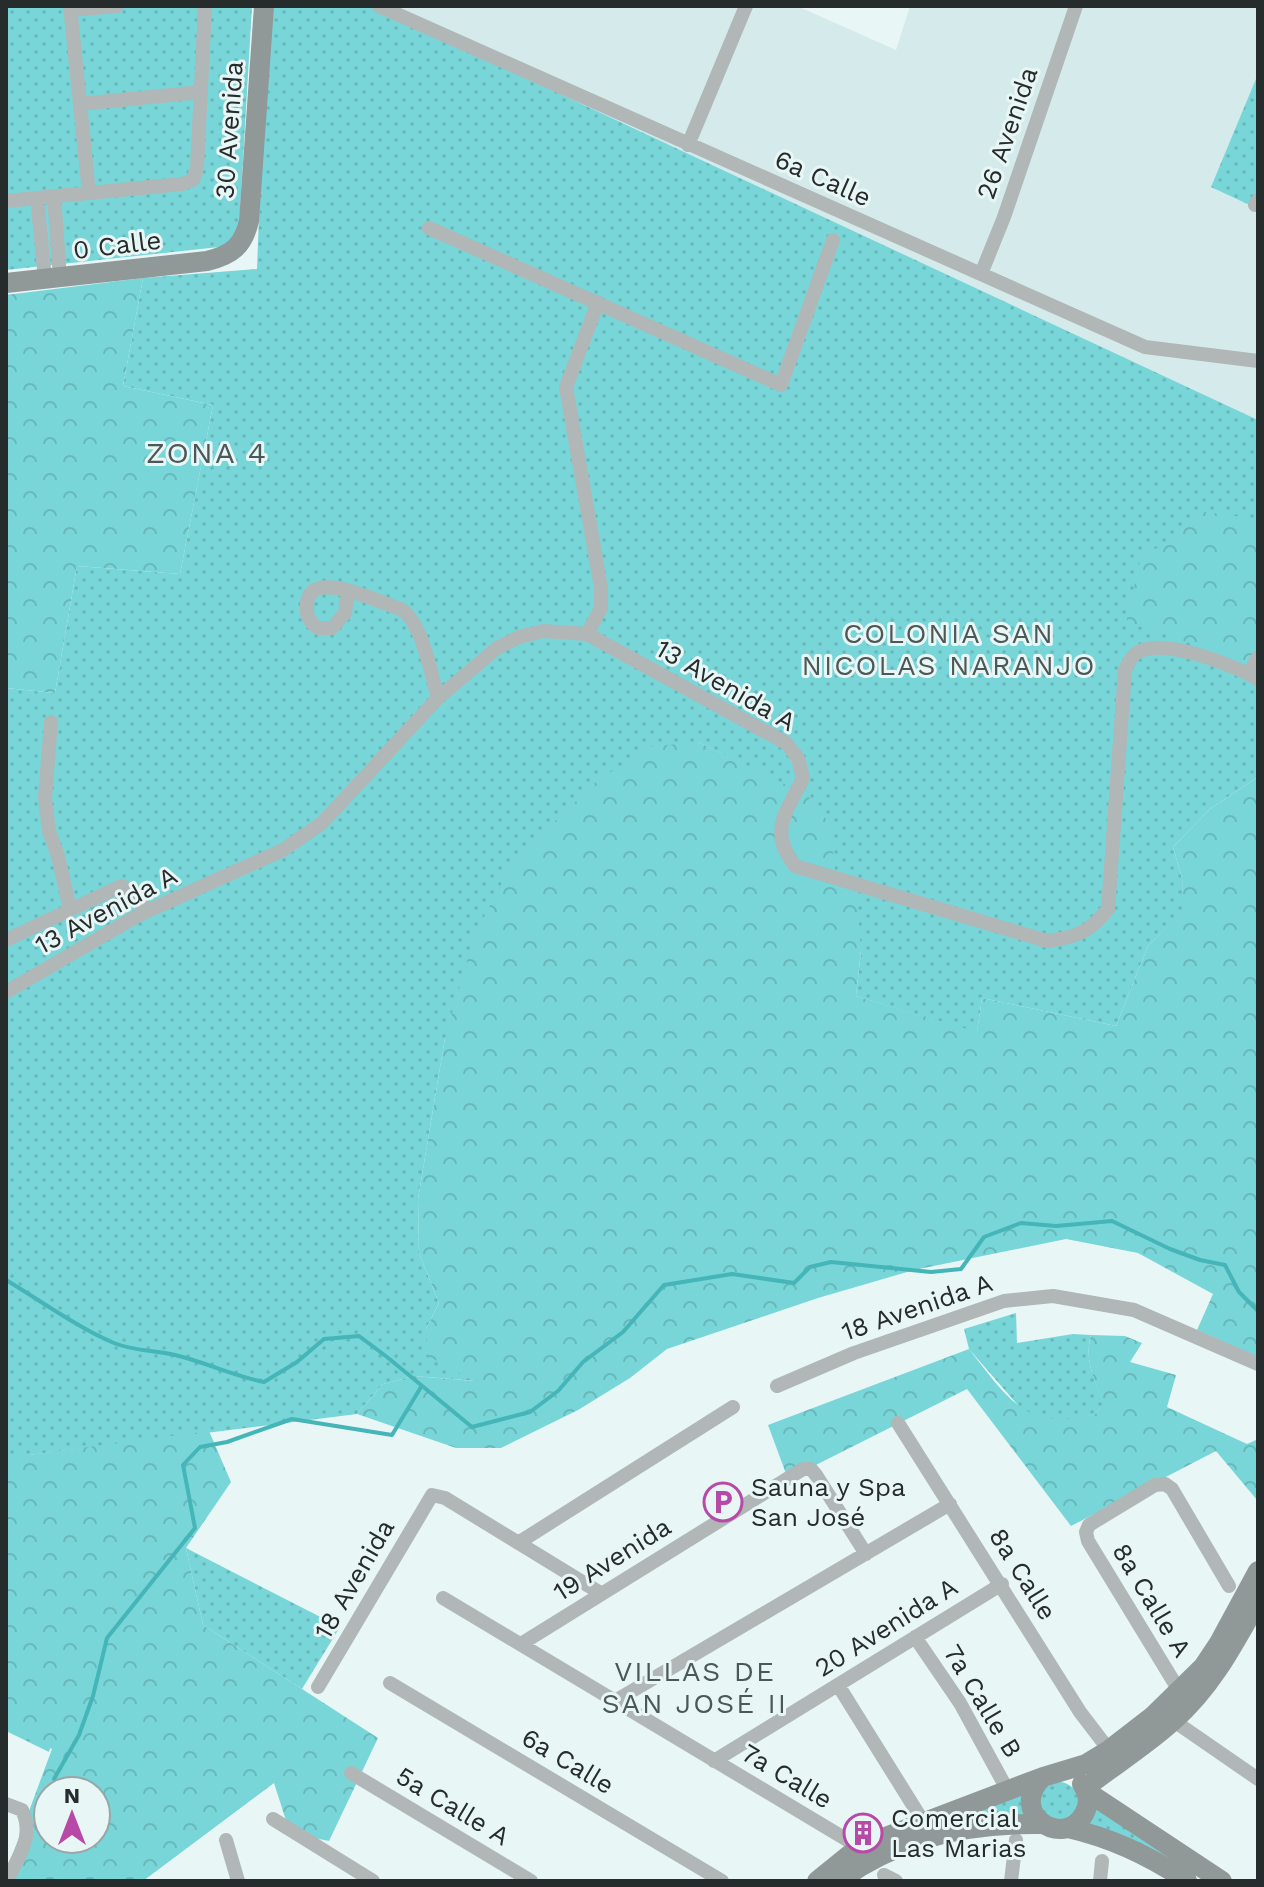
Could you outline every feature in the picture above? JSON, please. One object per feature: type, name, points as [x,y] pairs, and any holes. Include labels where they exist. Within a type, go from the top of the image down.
[{"type":"main road","name":"30 Avenida","points":[[233,252],[245,237],[249,221],[264,6]]},
{"type":"main road","name":"0 Calle","points":[[6,283],[207,261],[233,252]]},
{"type":"main road","points":[[817,1881],[859,1847],[1086,1764],[1109,1750],[1180,1692],[1203,1667],[1258,1571]]},
{"type":"main road","points":[[1085,1789],[1174,1721],[1216,1673],[1258,1601]]},
{"type":"main road","points":[[1042,1824],[1032,1810],[1032,1791],[1052,1775],[1079,1780],[1085,1789],[1222,1881]]},
{"type":"main road","points":[[1068,1828],[1077,1823],[1087,1809],[1085,1789]]},
{"type":"main road","points":[[839,1881],[875,1858],[939,1834],[978,1826],[1042,1824],[1104,1836],[1159,1862],[1187,1881]]},
{"type":"street","points":[[89,193],[70,8],[117,6]]},
{"type":"street","points":[[6,201],[182,184],[193,180],[197,168],[205,6]]},
{"type":"street","name":"6a Calle","points":[[379,6],[1145,347],[1258,361]]},
{"type":"street","points":[[688,145],[746,6]]},
{"type":"street","name":"26 Avenida","points":[[981,274],[1004,217],[1076,6]]},
{"type":"street","points":[[80,104],[201,92]]},
{"type":"street","points":[[52,278],[56,228],[54,196]]},
{"type":"street","points":[[37,198],[40,229],[52,278]]},
{"type":"street","points":[[40,229],[56,228]]},
{"type":"street","points":[[429,228],[781,385],[833,240]]},
{"type":"street","points":[[587,634],[601,608],[601,588],[566,387],[598,302]]},
{"type":"street","points":[[348,591],[400,609],[412,617],[438,698]]},
{"type":"street","name":"13 Avenida A","points":[[6,992],[147,911],[283,850],[322,823],[438,698],[497,648],[519,637],[543,631],[587,634],[786,743],[798,758],[803,778],[781,823],[781,848],[795,866],[1047,941],[1069,938],[1093,928],[1108,909],[1125,670],[1134,654],[1155,646],[1199,655],[1254,676]]},
{"type":"street","points":[[1254,676],[1258,657]]},
{"type":"street","points":[[51,722],[45,798],[49,831],[70,909]]},
{"type":"street","points":[[6,940],[121,886],[133,891],[147,911]]},
{"type":"street","name":"18 Avenida A","points":[[777,1386],[854,1353],[1004,1301],[1053,1296],[1134,1310],[1258,1364]]},
{"type":"street","points":[[602,1594],[518,1543],[733,1407]]},
{"type":"street","name":"8a Calle","points":[[898,1423],[1080,1712],[1109,1750]]},
{"type":"street","name":"19 Avenida","points":[[521,1644],[803,1469],[811,1469],[866,1554]]},
{"type":"street","name":"8a Calle A","points":[[1180,1692],[1088,1541],[1086,1532],[1089,1525],[1155,1485],[1165,1484],[1172,1489],[1229,1586]]},
{"type":"street","name":"18 Avenida","points":[[318,1687],[432,1495],[445,1498],[518,1543]]},
{"type":"street","points":[[615,1701],[950,1504]]},
{"type":"street","name":"20 Avenida A","points":[[714,1761],[1002,1584]]},
{"type":"street","name":"7a Calle","points":[[443,1598],[859,1847]]},
{"type":"street","name":"7a Calle B","points":[[915,1637],[960,1703],[1008,1791]]},
{"type":"street","name":"6a Calle","points":[[390,1683],[722,1881]]},
{"type":"street","points":[[838,1685],[924,1823]]},
{"type":"street","points":[[1174,1721],[1258,1779]]},
{"type":"street","name":"5a Calle A","points":[[351,1773],[531,1881]]},
{"type":"street","points":[[6,1804],[22,1810],[29,1834],[7,1881]]},
{"type":"street","points":[[273,1819],[373,1881]]},
{"type":"street","points":[[226,1840],[238,1881]]},
{"type":"street","points":[[1011,1881],[1016,1840]]},
{"type":"street","points":[[1100,1881],[1102,1861]]},
{"type":"shaded area","points":[[372,6],[797,6],[896,50],[910,6],[1258,6],[1258,74],[1212,187],[1258,209],[1258,420]]},
{"type":"green space","points":[[6,6],[252,6],[238,245],[6,270]]},
{"type":"green space","points":[[267,6],[372,6],[1258,420],[1258,777],[1210,809],[1173,847],[1182,878],[1184,911],[1148,946],[1116,1026],[982,998],[977,1033],[856,996],[861,951],[744,765],[698,742],[445,1038],[418,1199],[419,1253],[439,1303],[426,1329],[476,1381],[414,1376],[383,1384],[357,1414],[29,1455],[77,1656],[49,1752],[6,1731],[6,688],[55,693],[77,566],[180,574],[213,405],[123,386],[143,278],[257,269]]},
{"type":"green space","points":[[1258,74],[1258,209],[1211,187]]},
{"type":"green space","points":[[143,278],[123,386],[213,405],[180,574],[77,566],[55,693],[6,688],[6,295]]},
{"type":"green space","points":[[1204,512],[1258,519],[1258,672],[1167,634],[1126,623],[1141,556],[1167,543]]},
{"type":"green space","points":[[698,742],[807,795],[830,824],[835,872],[857,902],[861,951],[856,996],[977,1032],[982,998],[1116,1026],[1148,946],[1183,911],[1182,878],[1173,847],[1210,809],[1258,777],[1258,1357],[1197,1330],[1213,1294],[1138,1253],[1066,1239],[914,1270],[818,1298],[667,1349],[630,1378],[578,1410],[501,1448],[456,1448],[357,1414],[383,1384],[414,1376],[474,1381],[428,1356],[426,1329],[439,1303],[419,1253],[418,1199],[445,1038],[474,936],[505,877],[545,831],[597,781],[649,747]]},
{"type":"green space","points":[[1016,1313],[1017,1343],[1073,1334],[1091,1335],[1089,1361],[1104,1402],[1097,1413],[1078,1419],[1051,1421],[1024,1412],[969,1349],[964,1329]]},
{"type":"green space","points":[[1091,1335],[1125,1336],[1142,1343],[1130,1362],[1176,1375],[1167,1407],[1247,1444],[1258,1439],[1257,1500],[1216,1451],[1071,1526],[967,1389],[788,1479],[768,1425],[969,1349],[996,1383],[1022,1408],[1054,1419],[1097,1413],[1103,1402],[1089,1361]]},
{"type":"green space","points":[[209,1431],[231,1482],[186,1548],[203,1625],[378,1738],[329,1841],[290,1833],[274,1783],[143,1881],[6,1881],[6,1873],[32,1803],[32,1855],[112,1855],[112,1775],[42,1775],[52,1749],[6,1730],[6,1458]]},
{"type":"green space","points":[[186,1548],[340,1627],[302,1689],[203,1625]]},
{"type":"green space","points":[[1059,1782],[1072,1788],[1078,1801],[1072,1814],[1059,1820],[1046,1814],[1040,1801],[1046,1788]]},
{"type":"green space","points":[[1031,1788],[1032,1818],[933,1826]]},
{"type":"green space","points":[[1090,1801],[1181,1865],[1079,1826]]},
{"type":"waterway","points":[[6,1280],[73,1322],[114,1343],[175,1355],[264,1382],[297,1362],[324,1339],[359,1336],[472,1427],[530,1412],[558,1391],[583,1362],[623,1332],[664,1285],[732,1274],[794,1283],[810,1267],[831,1262],[931,1272],[961,1269],[984,1237],[1021,1223],[1056,1226],[1112,1221],[1170,1249],[1225,1265],[1239,1292],[1258,1311]]},
{"type":"waterway","points":[[56,1775],[79,1735],[93,1696],[107,1638],[195,1528],[183,1465],[200,1447],[227,1442],[292,1419],[392,1435],[421,1387]]},
{"type":"place","name":"Sauna y Spa San José","points":[[723,1502]]},
{"type":"place","name":"Comercial Las Marias","points":[[863,1833]]},
{"type":"district","name":"ZONA 4","points":[[207,452]]},
{"type":"district","name":"COLONIA SAN NICOLAS NARANJO","points":[[949,649]]},
{"type":"district","name":"VILLAS DE SAN JOSÉ II","points":[[695,1687]]}]
